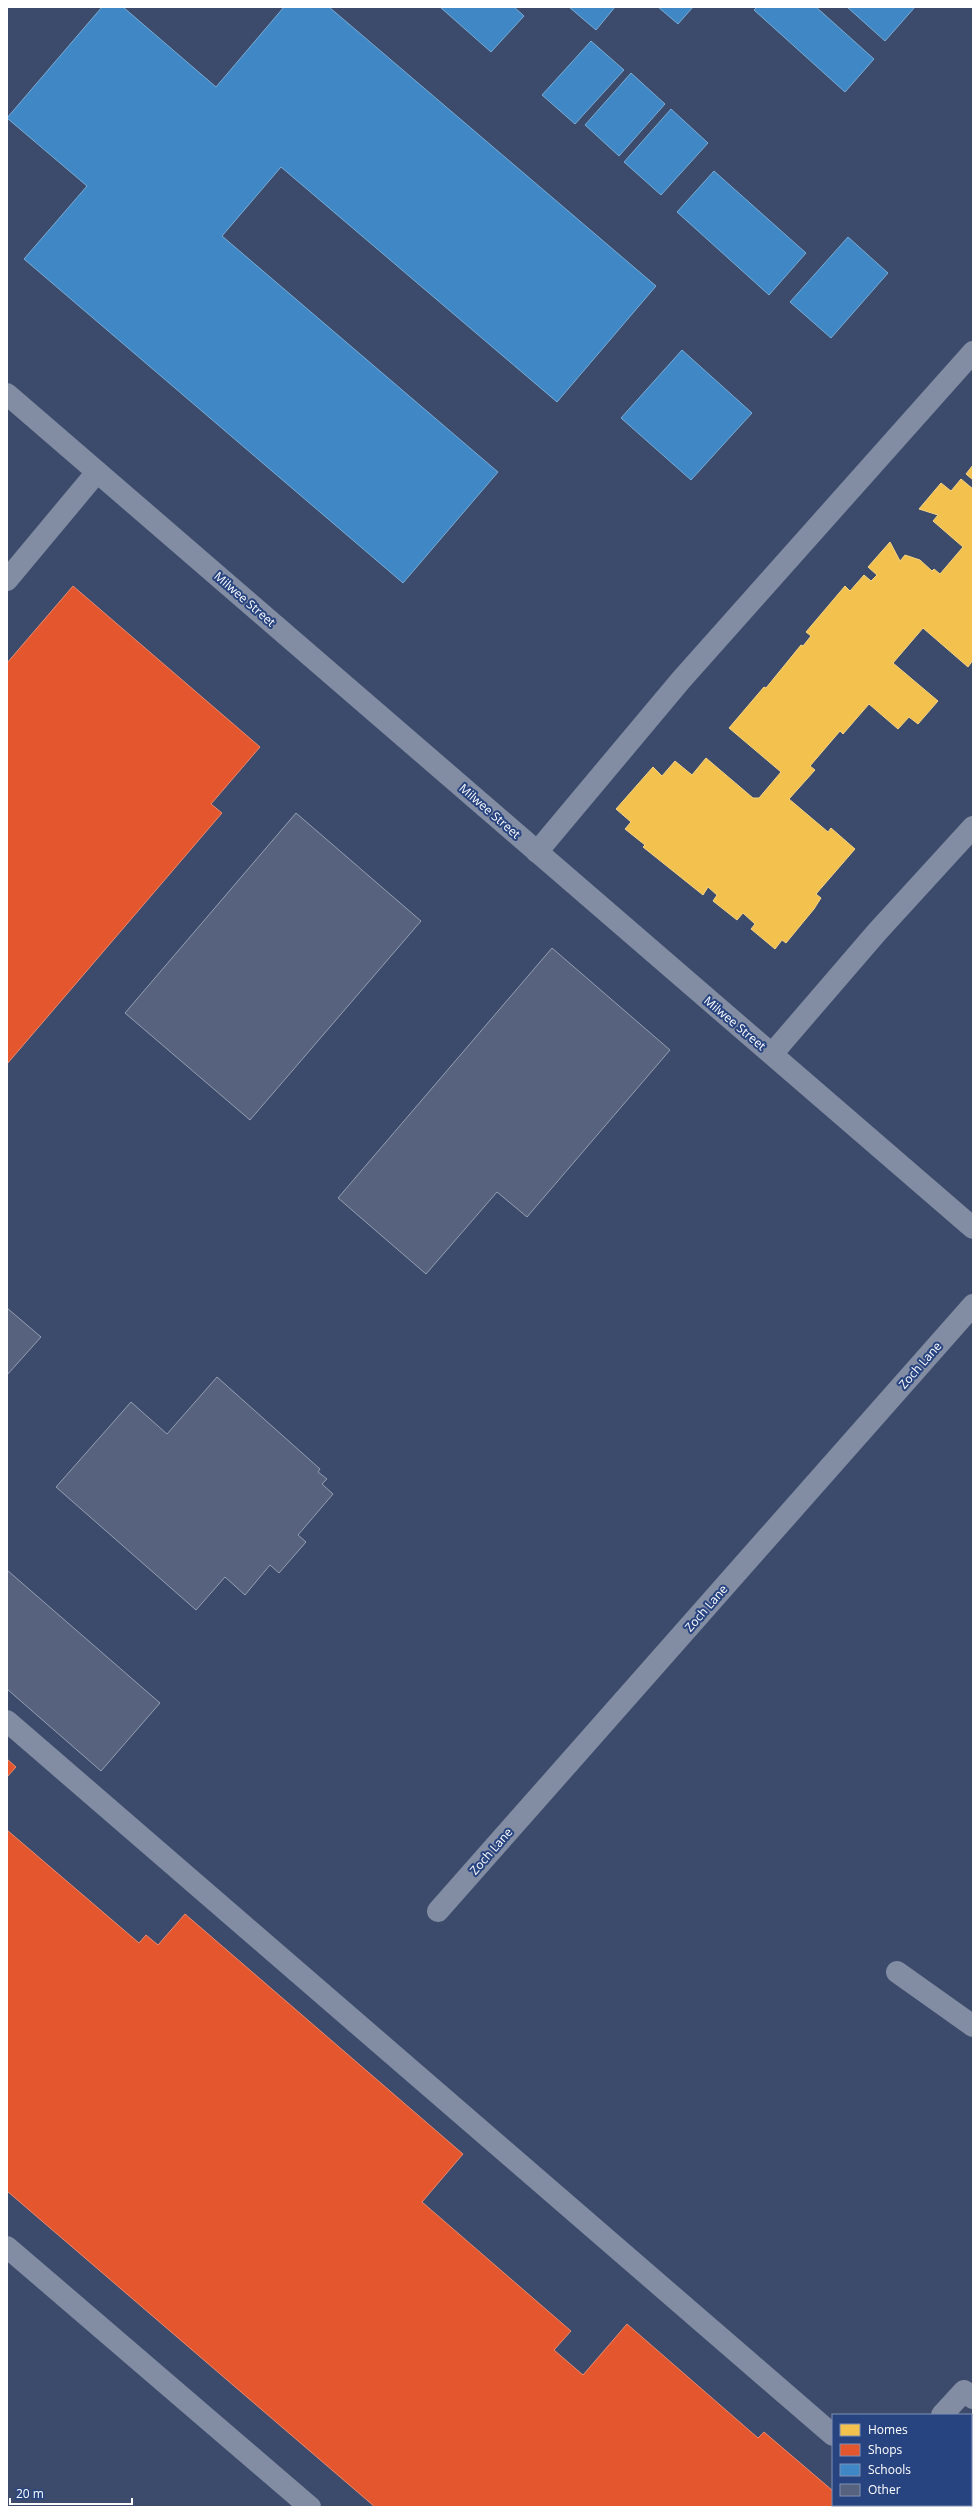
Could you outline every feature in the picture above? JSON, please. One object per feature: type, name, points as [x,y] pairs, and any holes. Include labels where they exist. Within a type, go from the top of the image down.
[{"type":"street","points":[[536,852],[681,680],[973,352]]},
{"type":"street","name":"Milwee Street","points":[[7,394],[973,1228]]},
{"type":"street","points":[[7,580],[97,472]]},
{"type":"street","points":[[772,1054],[877,932],[973,827]]},
{"type":"street","name":"Zoch Lane","points":[[438,1911],[973,1305]]},
{"type":"street","points":[[7,1721],[832,2434]]},
{"type":"street","points":[[897,1972],[973,2026]]},
{"type":"street","points":[[7,2247],[310,2507]]},
{"type":"street","points":[[943,2414],[964,2391],[973,2398]]},
{"type":"building: Homes","points":[[973,465],[973,480],[966,474]]},
{"type":"building: Homes","points":[[961,479],[973,489],[973,660],[968,667],[923,628],[893,663],[938,701],[918,724],[909,717],[898,729],[869,704],[843,734],[840,731],[810,766],[815,770],[789,799],[828,832],[831,828],[855,849],[816,894],[821,898],[814,909],[786,943],[782,940],[775,949],[751,929],[755,924],[743,913],[737,920],[713,901],[717,895],[708,887],[703,895],[643,847],[645,845],[625,829],[631,822],[616,809],[653,767],[662,776],[675,761],[692,775],[706,758],[753,798],[759,798],[781,772],[729,728],[764,687],[766,688],[801,645],[803,646],[811,636],[806,632],[845,586],[850,591],[864,575],[871,581],[877,575],[868,567],[890,542],[900,561],[905,555],[920,560],[932,571],[934,569],[940,574],[963,547],[933,521],[938,515],[919,509],[941,483],[951,491]]},
{"type":"building: Shops","points":[[73,586],[260,747],[211,804],[222,813],[7,1064],[7,663]]},
{"type":"building: Shops","points":[[7,1759],[16,1767],[7,1777]]},
{"type":"building: Shops","points":[[7,1830],[139,1943],[146,1935],[158,1945],[185,1914],[463,2154],[422,2202],[571,2331],[554,2350],[583,2375],[627,2324],[758,2438],[764,2432],[832,2490],[832,2506],[851,2507],[375,2507],[7,2191]]},
{"type":"building: Shops","points":[[973,2491],[973,2507],[959,2507],[972,2506]]},
{"type":"building: Shops","points":[[932,2506],[933,2507],[906,2507]]},
{"type":"building: Schools","points":[[102,7],[123,7],[216,87],[284,7],[329,7],[656,286],[557,402],[281,167],[222,236],[498,472],[403,583],[24,259],[87,186],[7,118]]},
{"type":"building: Schools","points":[[440,7],[514,7],[524,16],[491,52]]},
{"type":"building: Schools","points":[[569,7],[615,7],[596,30]]},
{"type":"building: Schools","points":[[658,7],[693,7],[678,24]]},
{"type":"building: Schools","points":[[757,7],[816,7],[874,59],[845,92],[754,10]]},
{"type":"building: Schools","points":[[847,7],[915,7],[885,41]]},
{"type":"building: Schools","points":[[591,41],[624,70],[575,124],[542,95]]},
{"type":"building: Schools","points":[[631,73],[665,104],[619,156],[585,125]]},
{"type":"building: Schools","points":[[671,109],[708,143],[661,195],[624,162]]},
{"type":"building: Schools","points":[[714,171],[806,253],[769,295],[677,212]]},
{"type":"building: Schools","points":[[848,237],[888,273],[831,338],[790,302]]},
{"type":"building: Schools","points":[[682,350],[752,413],[691,480],[621,418]]},
{"type":"building: Other","points":[[296,813],[421,921],[250,1120],[125,1013]]},
{"type":"building: Other","points":[[552,948],[670,1050],[527,1217],[497,1192],[426,1274],[338,1198]]},
{"type":"building: Other","points":[[7,1308],[41,1337],[7,1375]]},
{"type":"building: Other","points":[[217,1377],[320,1469],[318,1472],[327,1479],[322,1484],[333,1494],[298,1535],[306,1542],[279,1573],[270,1565],[245,1595],[225,1577],[196,1610],[56,1487],[131,1402],[167,1434]]},
{"type":"building: Other","points":[[7,1570],[160,1703],[101,1771],[7,1689]]}]
